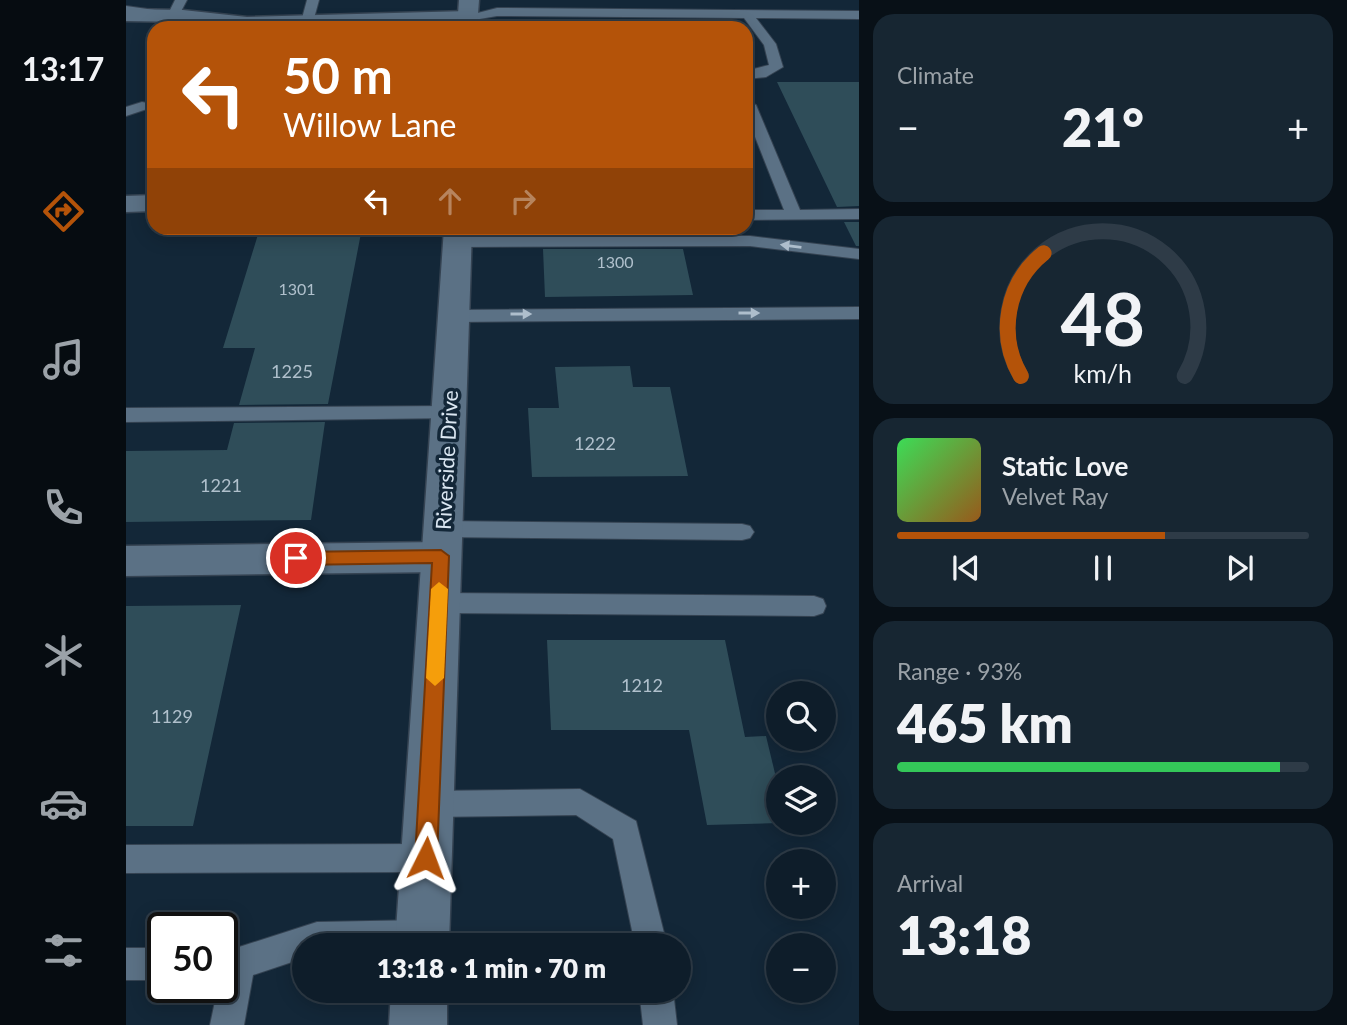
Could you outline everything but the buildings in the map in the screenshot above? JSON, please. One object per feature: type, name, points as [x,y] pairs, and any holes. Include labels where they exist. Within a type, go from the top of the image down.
[{"type":"street","points":[[126,13],[177,8],[238,21]]},
{"type":"street","points":[[330,21],[468,15]]},
{"type":"street","points":[[126,204],[147,204]]},
{"type":"street","name":"Riverside Drive","points":[[422,933],[457,235]]},
{"type":"street","points":[[126,561],[442,543]]},
{"type":"street","points":[[418,1025],[419,1003]]},
{"type":"lane","points":[[307,21],[313,0]]},
{"type":"lane","points":[[785,1],[792,12]]},
{"type":"lane","points":[[468,15],[497,12],[792,12],[859,15]]},
{"type":"lane","points":[[748,13],[770,44],[776,67],[753,75]]},
{"type":"lane","points":[[753,33],[761,33]]},
{"type":"lane","points":[[126,111],[142,106]]},
{"type":"lane","points":[[753,115],[794,215]]},
{"type":"lane","points":[[753,215],[859,214]]},
{"type":"lane","points":[[457,235],[750,240],[859,254]]},
{"type":"lane","points":[[453,316],[859,313]]},
{"type":"lane","points":[[126,415],[449,413]]},
{"type":"lane","points":[[442,543],[742,531]]},
{"type":"lane","points":[[439,603],[814,607]]},
{"type":"lane","points":[[429,804],[580,803],[626,831],[648,933]]},
{"type":"lane","points":[[126,859],[426,858]]},
{"type":"lane","points":[[238,961],[292,945]]},
{"type":"lane","points":[[126,964],[147,964]]},
{"type":"lane","points":[[228,1025],[229,1003]]},
{"type":"lane","points":[[657,1003],[660,1025]]},
{"type":"slow traffic","points":[[435,678],[439,589]]},
{"type":"route","points":[[296,558],[441,556],[426,858]]}]
